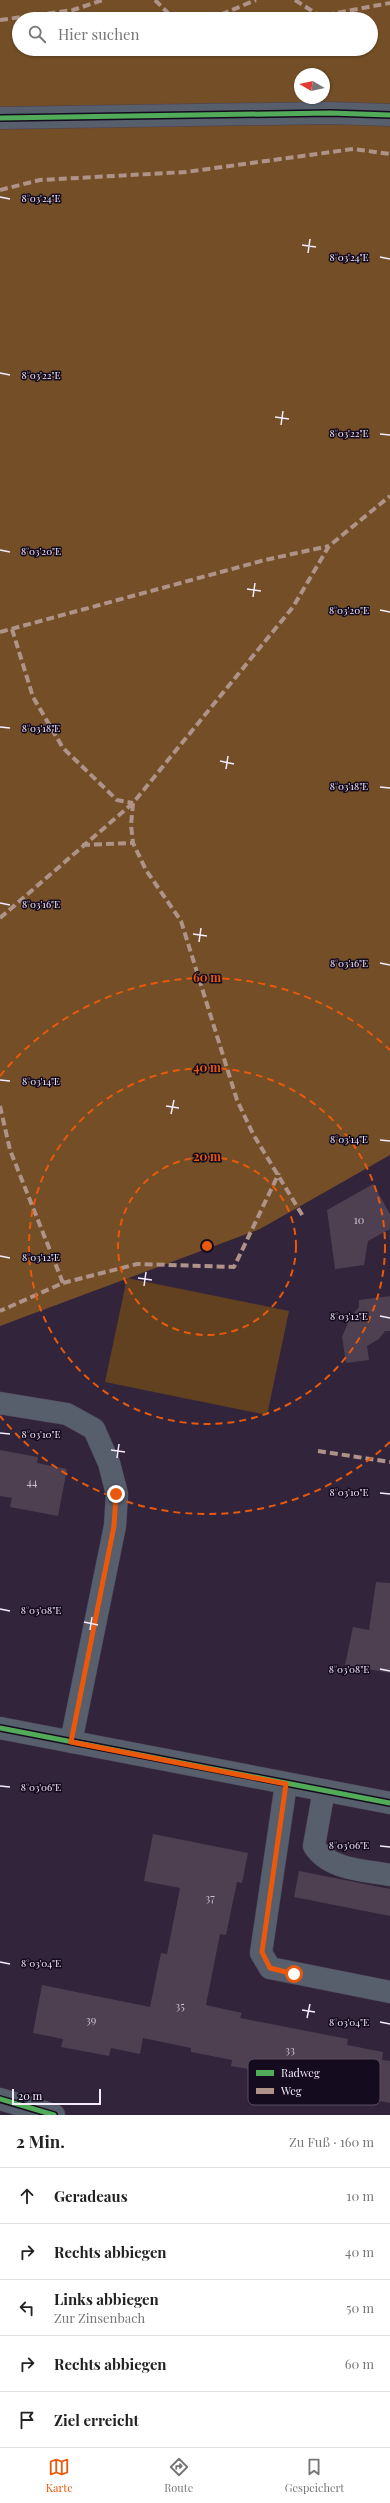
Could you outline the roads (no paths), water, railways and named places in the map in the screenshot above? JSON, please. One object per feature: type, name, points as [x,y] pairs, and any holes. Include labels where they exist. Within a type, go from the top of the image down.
[{"type":"street","points":[[0,118],[330,113],[390,115]]},
{"type":"street","points":[[0,1403],[67,1414],[94,1429],[109,1463],[116,1494],[114,1526],[71,1742]]},
{"type":"street","points":[[0,1728],[390,1803]]},
{"type":"street","points":[[286,1784],[262,1952],[270,1968],[390,1992]]},
{"type":"street","points":[[324,1790],[314,1846],[320,1856],[330,1863],[390,1875]]},
{"type":"street","points":[[0,2099],[54,2115]]}]
